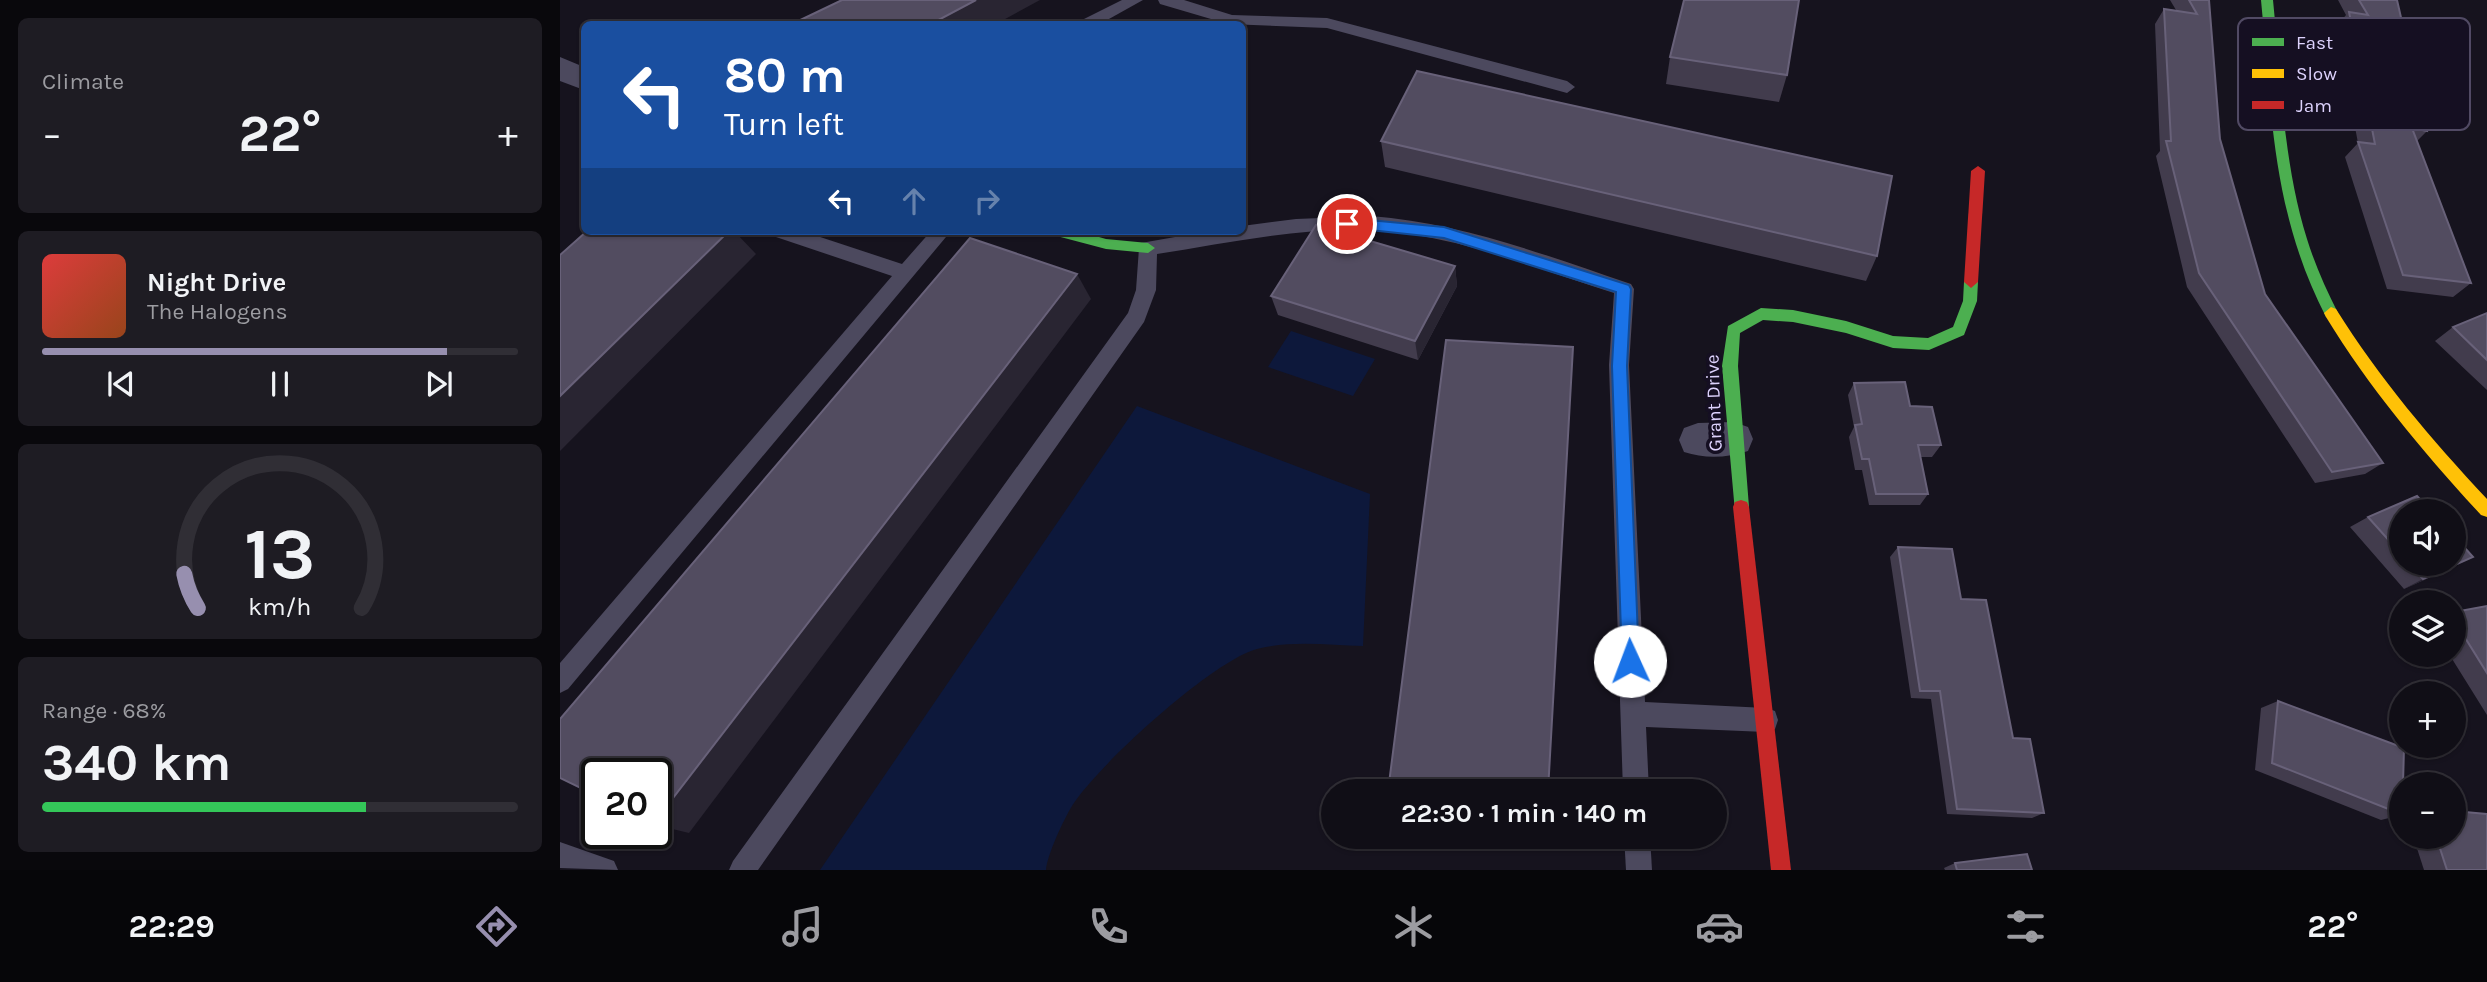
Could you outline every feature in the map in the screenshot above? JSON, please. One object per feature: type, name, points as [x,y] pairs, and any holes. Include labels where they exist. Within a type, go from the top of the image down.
[{"type":"street","points":[[2267,0],[2269,18]]},
{"type":"street","points":[[560,68],[581,78]]},
{"type":"street","points":[[2280,130],[2286,188],[2294,223],[2311,269],[2334,317],[2372,378],[2419,438],[2487,510]]},
{"type":"street","name":"Grant Drive","points":[[1781,870],[1766,720],[1716,440],[1730,366],[1733,330],[1762,314],[1793,316],[1846,327],[1893,342],[1929,344],[1959,331],[1970,301],[1978,171]]},
{"type":"street","points":[[1073,235],[1106,244],[1148,248]]},
{"type":"lane","points":[[1094,21],[1135,0]]},
{"type":"lane","points":[[1166,0],[1231,20],[1327,23],[1567,87]]},
{"type":"lane","points":[[1246,234],[1320,223],[1375,225],[1444,233],[1624,289],[1619,366],[1636,779]]},
{"type":"lane","points":[[792,235],[906,273]]},
{"type":"lane","points":[[560,681],[939,235]]},
{"type":"lane","points":[[741,870],[1137,316],[1146,290],[1148,248],[1237,235]]},
{"type":"lane","points":[[1633,714],[1766,720]]},
{"type":"lane","points":[[1638,849],[1639,870]]},
{"type":"lane","points":[[560,855],[605,870]]},
{"type":"water","points":[[1291,331],[1375,359],[1353,396],[1268,367]]},
{"type":"water","points":[[1137,406],[1370,494],[1363,646],[1270,646],[1237,658],[1213,673],[1157,717],[1085,788],[1061,828],[1046,870],[820,870]]},
{"type":"building","points":[[842,0],[976,0],[937,21],[798,21]]},
{"type":"building","points":[[1684,0],[1799,0],[1787,75],[1670,57]]},
{"type":"building","points":[[2189,0],[2209,0],[2220,139],[2265,294],[2383,463],[2332,472],[2199,273],[2166,141],[2171,141],[2164,9],[2197,14]]},
{"type":"building","points":[[2359,0],[2397,0],[2401,18],[2350,18],[2349,12],[2368,15]]},
{"type":"building","points":[[1417,71],[1892,176],[1877,256],[1381,141]]},
{"type":"building","points":[[2372,130],[2413,130],[2471,283],[2403,275],[2358,142],[2375,144]]},
{"type":"building","points":[[1316,225],[1455,266],[1415,341],[1271,296]]},
{"type":"building","points":[[582,235],[725,235],[560,396],[560,255]]},
{"type":"building","points":[[970,238],[1077,274],[672,799],[672,758],[581,758],[581,788],[560,778],[560,719]]},
{"type":"building","points":[[2487,313],[2487,360],[2453,327]]},
{"type":"building","points":[[1446,340],[1573,347],[1549,779],[1390,779]]},
{"type":"building","points":[[1905,382],[1910,406],[1932,407],[1941,445],[1918,445],[1928,494],[1876,494],[1869,459],[1862,459],[1855,425],[1862,424],[1854,383]]},
{"type":"building","points":[[2389,508],[2389,541],[2368,517]]},
{"type":"building","points":[[1898,547],[1952,549],[1961,599],[1986,600],[2013,738],[2030,739],[2044,813],[1957,809],[1940,691],[1920,691]]},
{"type":"building","points":[[2466,549],[2473,557],[2466,560]]},
{"type":"building","points":[[2487,606],[2487,673],[2466,639],[2466,610]]},
{"type":"building","points":[[2278,701],[2389,742],[2389,758],[2404,758],[2403,772],[2389,772],[2389,809],[2272,763]]},
{"type":"building","points":[[2466,812],[2487,814],[2487,870],[2447,870],[2440,849],[2466,849]]},
{"type":"building","points":[[2027,854],[2032,870],[1957,870],[1955,863]]},
{"type":"traffic: fast","points":[[2267,0],[2269,18]]},
{"type":"traffic: fast","points":[[2279,130],[2299,239],[2313,277],[2331,313]]},
{"type":"traffic: fast","points":[[1073,235],[1106,244],[1148,248]]},
{"type":"traffic: fast","points":[[1741,507],[1730,366],[1733,330],[1761,314],[1793,316],[1846,327],[1893,342],[1929,344],[1959,331],[1970,301],[1971,282]]},
{"type":"traffic: slow","points":[[2331,313],[2365,366],[2403,416],[2487,510]]},
{"type":"traffic: jam","points":[[1971,282],[1978,171]]},
{"type":"traffic: jam","points":[[1741,507],[1781,870]]},
{"type":"route","points":[[1347,224],[1444,233],[1624,289],[1619,366],[1630,661]]}]
